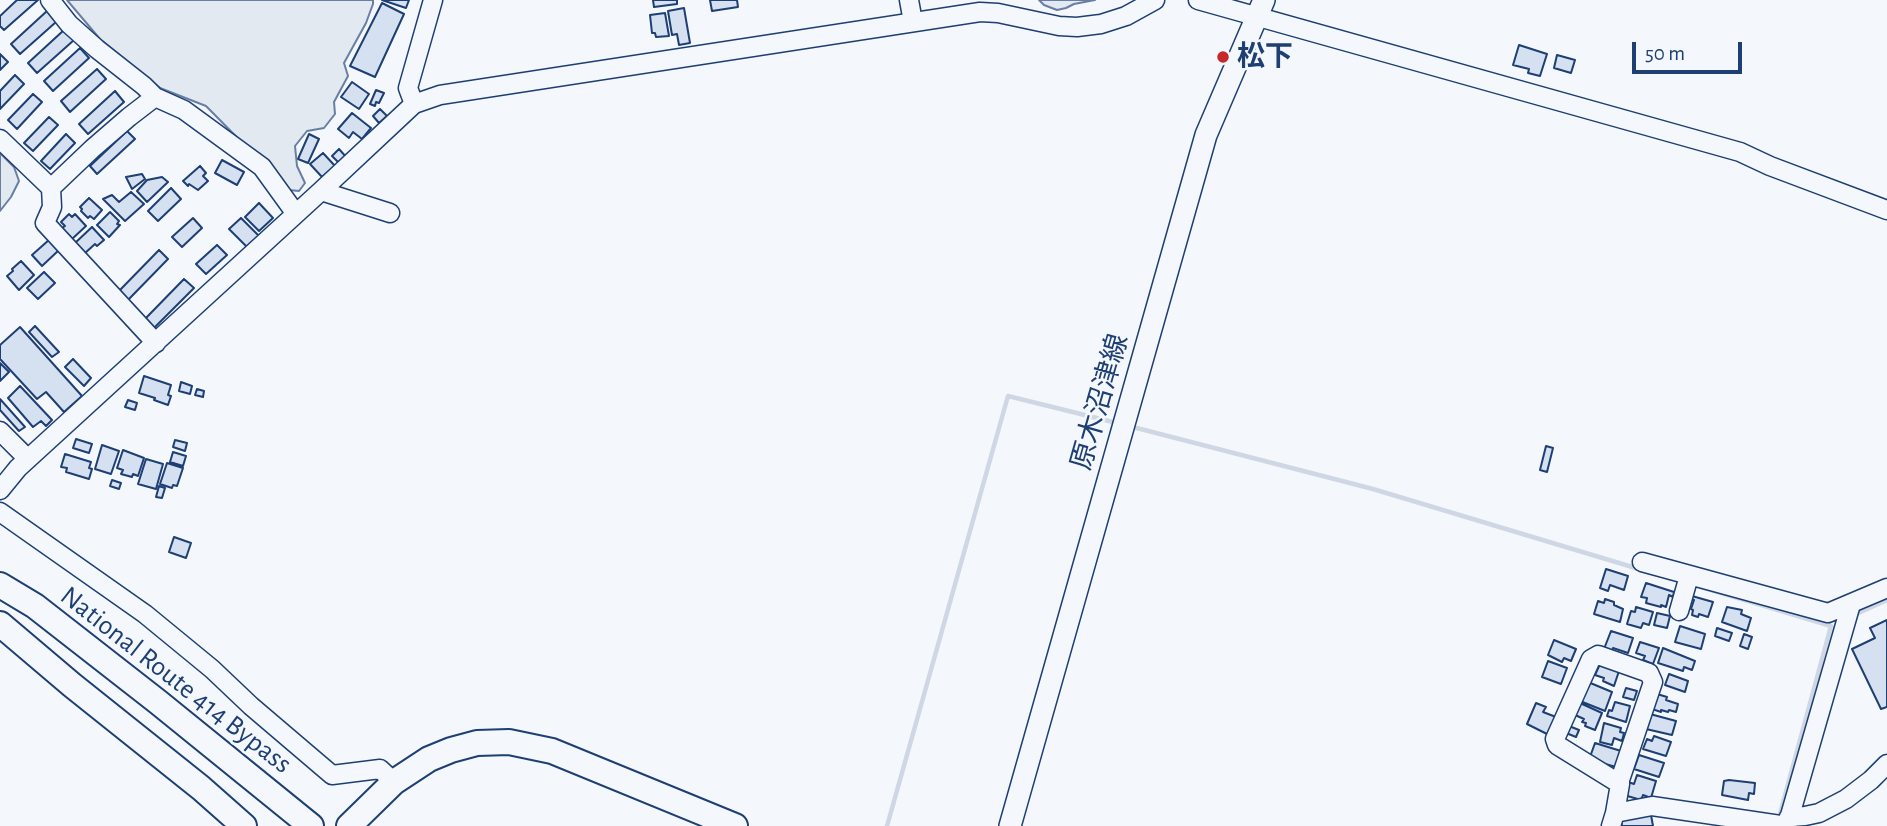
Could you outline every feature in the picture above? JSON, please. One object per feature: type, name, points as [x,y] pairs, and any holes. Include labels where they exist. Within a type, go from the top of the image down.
[{"type":"highway","name":"National Route 414 Bypass","points":[[0,585],[35,606],[159,702],[311,826]]},
{"type":"highway","points":[[0,624],[244,826]]},
{"type":"highway","points":[[349,826],[394,782],[429,759],[477,743],[509,742],[552,751],[734,826]]},
{"type":"main road","name":"原木沼津線","points":[[1010,826],[1206,135],[1260,9]]},
{"type":"street","points":[[50,0],[78,32],[155,97],[184,110],[262,167],[296,214]]},
{"type":"street","points":[[414,104],[408,88],[433,0]]},
{"type":"street","points":[[909,0],[913,22]]},
{"type":"street","points":[[1013,0],[1025,19]]},
{"type":"street","points":[[0,490],[29,459],[414,104],[440,95],[980,12],[998,13],[1059,26],[1101,24],[1126,16],[1155,0]]},
{"type":"street","points":[[1198,0],[1260,9],[1481,78],[1740,152],[1887,210]]},
{"type":"street","points":[[51,188],[119,125],[155,97]]},
{"type":"street","points":[[0,139],[51,188],[52,207],[44,223],[156,343]]},
{"type":"street","points":[[321,191],[390,213]]},
{"type":"street","points":[[0,431],[29,459]]},
{"type":"street","points":[[0,512],[145,614],[332,775],[380,769],[394,782]]},
{"type":"street","points":[[1642,562],[1828,613],[1887,588]]},
{"type":"street","points":[[1678,611],[1689,576]]},
{"type":"street","points":[[1788,823],[1851,604]]},
{"type":"street","points":[[1613,820],[1620,784],[1653,682],[1649,673],[1598,654],[1591,659],[1555,738],[1557,746],[1620,784]]},
{"type":"street","points":[[1613,820],[1652,806],[1788,823],[1819,813],[1846,799],[1887,764]]},
{"type":"shaded area","points":[[67,0],[373,0],[373,4],[344,63],[348,76],[334,102],[335,114],[324,128],[307,131],[295,146],[297,166],[305,183],[299,191],[289,190],[206,106],[160,88],[100,39]]},
{"type":"shaded area","points":[[1039,0],[1095,0],[1057,10]]},
{"type":"shaded area","points":[[0,153],[14,167],[19,181],[0,211]]},
{"type":"building","points":[[17,0],[38,0],[4,30],[0,26],[0,16]]},
{"type":"building","points":[[382,0],[409,0],[406,8]]},
{"type":"building","points":[[653,0],[677,0],[677,4],[654,7]]},
{"type":"building","points":[[710,0],[737,0],[738,7],[712,11]]},
{"type":"building","points":[[382,3],[404,14],[375,77],[350,66]]},
{"type":"building","points":[[684,8],[690,43],[679,45],[677,34],[672,35],[668,11]]},
{"type":"building","points":[[47,11],[56,22],[20,54],[11,44]]},
{"type":"building","points":[[665,13],[669,36],[656,37],[655,33],[652,33],[650,15]]},
{"type":"building","points":[[64,30],[74,40],[37,73],[28,63]]},
{"type":"building","points":[[1519,45],[1547,54],[1540,76],[1528,73],[1529,69],[1513,65]]},
{"type":"building","points":[[80,48],[89,58],[53,91],[44,81]]},
{"type":"building","points":[[0,54],[8,62],[0,70]]},
{"type":"building","points":[[1557,55],[1575,60],[1571,73],[1554,68]]},
{"type":"building","points":[[97,69],[106,79],[70,112],[61,101]]},
{"type":"building","points":[[15,75],[24,84],[0,109],[0,91]]},
{"type":"building","points":[[352,82],[369,94],[359,109],[341,97]]},
{"type":"building","points":[[376,90],[384,93],[375,106],[370,104]]},
{"type":"building","points":[[115,91],[124,102],[88,134],[79,124]]},
{"type":"building","points":[[33,94],[42,102],[17,129],[8,120]]},
{"type":"building","points":[[380,109],[387,116],[379,123],[373,116]]},
{"type":"building","points":[[352,113],[371,128],[362,139],[353,132],[349,138],[338,129]]},
{"type":"building","points":[[49,117],[58,125],[33,151],[24,143]]},
{"type":"building","points":[[127,131],[135,139],[97,174],[90,166]]},
{"type":"building","points":[[66,134],[75,143],[50,169],[41,161]]},
{"type":"building","points":[[309,134],[319,139],[308,163],[298,159]]},
{"type":"building","points":[[339,149],[347,158],[341,165],[332,156]]},
{"type":"building","points":[[323,153],[335,166],[322,177],[310,164]]},
{"type":"building","points":[[222,160],[244,172],[237,185],[215,173]]},
{"type":"building","points":[[200,166],[208,181],[198,190],[183,181]]},
{"type":"building","points":[[142,174],[145,179],[132,189],[126,177]]},
{"type":"building","points":[[162,177],[168,182],[147,202],[137,191],[147,180]]},
{"type":"building","points":[[171,188],[181,199],[158,221],[148,211]]},
{"type":"building","points":[[131,192],[144,204],[125,221],[103,199],[112,195],[119,202]]},
{"type":"building","points":[[89,198],[102,210],[94,219],[90,216],[88,218],[80,207]]},
{"type":"building","points":[[259,203],[273,218],[259,231],[245,217]]},
{"type":"building","points":[[110,212],[120,225],[109,237],[97,225]]},
{"type":"building","points":[[69,214],[72,217],[75,214],[86,226],[72,239],[62,228],[65,226],[61,222]]},
{"type":"building","points":[[193,218],[202,228],[182,247],[172,237]]},
{"type":"building","points":[[241,218],[259,236],[247,247],[229,229]]},
{"type":"building","points":[[92,227],[104,240],[84,254],[74,244]]},
{"type":"building","points":[[50,239],[59,250],[42,266],[32,255]]},
{"type":"building","points":[[217,245],[227,255],[206,274],[196,264]]},
{"type":"building","points":[[159,250],[168,259],[128,300],[119,291]]},
{"type":"building","points":[[21,261],[34,275],[19,290],[7,276]]},
{"type":"building","points":[[44,272],[55,283],[38,299],[27,288]]},
{"type":"building","points":[[184,279],[194,288],[153,329],[144,320]]},
{"type":"building","points":[[35,326],[59,352],[52,357],[29,332]]},
{"type":"building","points":[[20,327],[82,396],[64,412],[46,392],[37,399],[0,359],[0,345]]},
{"type":"building","points":[[73,359],[91,378],[84,386],[65,367]]},
{"type":"building","points":[[0,363],[9,372],[0,381]]},
{"type":"building","points":[[144,376],[171,385],[168,405],[139,393]]},
{"type":"building","points":[[181,382],[192,386],[190,394],[179,391]]},
{"type":"building","points":[[20,386],[52,420],[46,426],[41,421],[33,427],[8,398]]},
{"type":"building","points":[[197,389],[204,391],[203,397],[195,395]]},
{"type":"building","points":[[0,399],[25,427],[19,431],[0,410]]},
{"type":"building","points":[[128,400],[137,403],[135,410],[125,407]]},
{"type":"building","points":[[76,439],[92,444],[89,453],[73,448]]},
{"type":"building","points":[[175,440],[187,443],[185,451],[173,447]]},
{"type":"building","points":[[102,445],[119,451],[111,474],[95,469]]},
{"type":"building","points":[[1546,446],[1553,448],[1547,472],[1540,470]]},
{"type":"building","points":[[123,450],[144,458],[138,476],[121,474],[123,470],[117,468]]},
{"type":"building","points":[[173,452],[186,456],[183,466],[170,462]]},
{"type":"building","points":[[65,454],[91,462],[89,479],[66,472],[67,468],[61,467]]},
{"type":"building","points":[[146,459],[163,464],[156,489],[138,484]]},
{"type":"building","points":[[167,463],[183,468],[177,486],[173,485],[172,488],[160,484]]},
{"type":"building","points":[[112,480],[121,483],[119,489],[110,486]]},
{"type":"building","points":[[159,486],[165,488],[162,498],[156,497]]},
{"type":"building","points":[[174,537],[191,543],[186,558],[169,552]]},
{"type":"building","points":[[1606,569],[1628,576],[1624,590],[1610,585],[1608,591],[1600,588]]},
{"type":"building","points":[[1646,583],[1674,592],[1673,597],[1669,595],[1666,607],[1646,603],[1647,598],[1641,597]]},
{"type":"building","points":[[1692,596],[1713,602],[1708,617],[1692,615]]},
{"type":"building","points":[[1605,599],[1623,609],[1620,622],[1594,614],[1598,601],[1604,603]]},
{"type":"building","points":[[1636,607],[1653,612],[1649,625],[1643,623],[1641,628],[1627,624],[1631,611],[1635,612]]},
{"type":"building","points":[[1727,607],[1742,610],[1741,614],[1751,618],[1747,631],[1722,622]]},
{"type":"building","points":[[1657,613],[1670,616],[1667,628],[1654,625]]},
{"type":"building","points":[[1887,620],[1887,707],[1881,709],[1852,649],[1875,638],[1870,628]]},
{"type":"building","points":[[1680,626],[1705,634],[1701,649],[1675,642]]},
{"type":"building","points":[[1717,628],[1732,633],[1729,641],[1715,636]]},
{"type":"building","points":[[1611,631],[1633,638],[1628,653],[1613,648],[1612,651],[1604,649]]},
{"type":"building","points":[[1744,634],[1752,637],[1748,649],[1740,646]]},
{"type":"building","points":[[1554,640],[1576,649],[1571,661],[1564,658],[1562,662],[1548,655]]},
{"type":"building","points":[[1640,642],[1659,648],[1653,664],[1643,660],[1645,656],[1636,653]]},
{"type":"building","points":[[1663,648],[1695,661],[1692,670],[1684,667],[1683,671],[1658,663]]},
{"type":"building","points":[[1548,661],[1567,668],[1561,684],[1542,677]]},
{"type":"building","points":[[1600,664],[1619,671],[1614,686],[1595,675]]},
{"type":"building","points":[[1669,674],[1688,681],[1685,692],[1665,685]]},
{"type":"building","points":[[1588,682],[1612,692],[1605,711],[1580,701]]},
{"type":"building","points":[[1626,688],[1637,691],[1634,700],[1623,697]]},
{"type":"building","points":[[1657,694],[1678,704],[1676,712],[1652,709]]},
{"type":"building","points":[[1615,702],[1630,706],[1626,722],[1607,716]]},
{"type":"building","points":[[1536,703],[1546,707],[1543,712],[1556,717],[1549,735],[1527,724]]},
{"type":"building","points":[[1580,703],[1602,713],[1595,730],[1585,726],[1586,723],[1582,722],[1584,719],[1575,715]]},
{"type":"building","points":[[1650,714],[1676,721],[1672,735],[1646,729]]},
{"type":"building","points":[[1604,723],[1621,728],[1620,732],[1624,733],[1622,741],[1614,738],[1612,745],[1600,742]]},
{"type":"building","points":[[1569,726],[1579,730],[1576,737],[1566,733]]},
{"type":"building","points":[[1654,736],[1671,742],[1666,756],[1643,749],[1647,739],[1652,741]]},
{"type":"building","points":[[1595,743],[1621,751],[1616,767],[1590,757]]},
{"type":"building","points":[[1639,755],[1664,763],[1659,777],[1634,769]]},
{"type":"building","points":[[1637,775],[1656,781],[1651,798],[1643,795],[1641,800],[1624,795],[1628,782],[1634,784]]},
{"type":"building","points":[[1724,781],[1755,783],[1754,794],[1749,793],[1748,800],[1722,795]]},
{"type":"building","points":[[1651,815],[1653,826],[1622,826],[1621,820]]},
{"type":"waterway","points":[[887,826],[1008,396],[1117,423]]},
{"type":"waterway","points":[[1129,426],[1373,489],[1639,569]]},
{"type":"waterway","points":[[1698,586],[1831,626]]},
{"type":"waterway","points":[[1854,615],[1887,600]]},
{"type":"waterway","points":[[1778,821],[1831,626]]},
{"type":"place","name":"松下","points":[[1223,57]]}]
